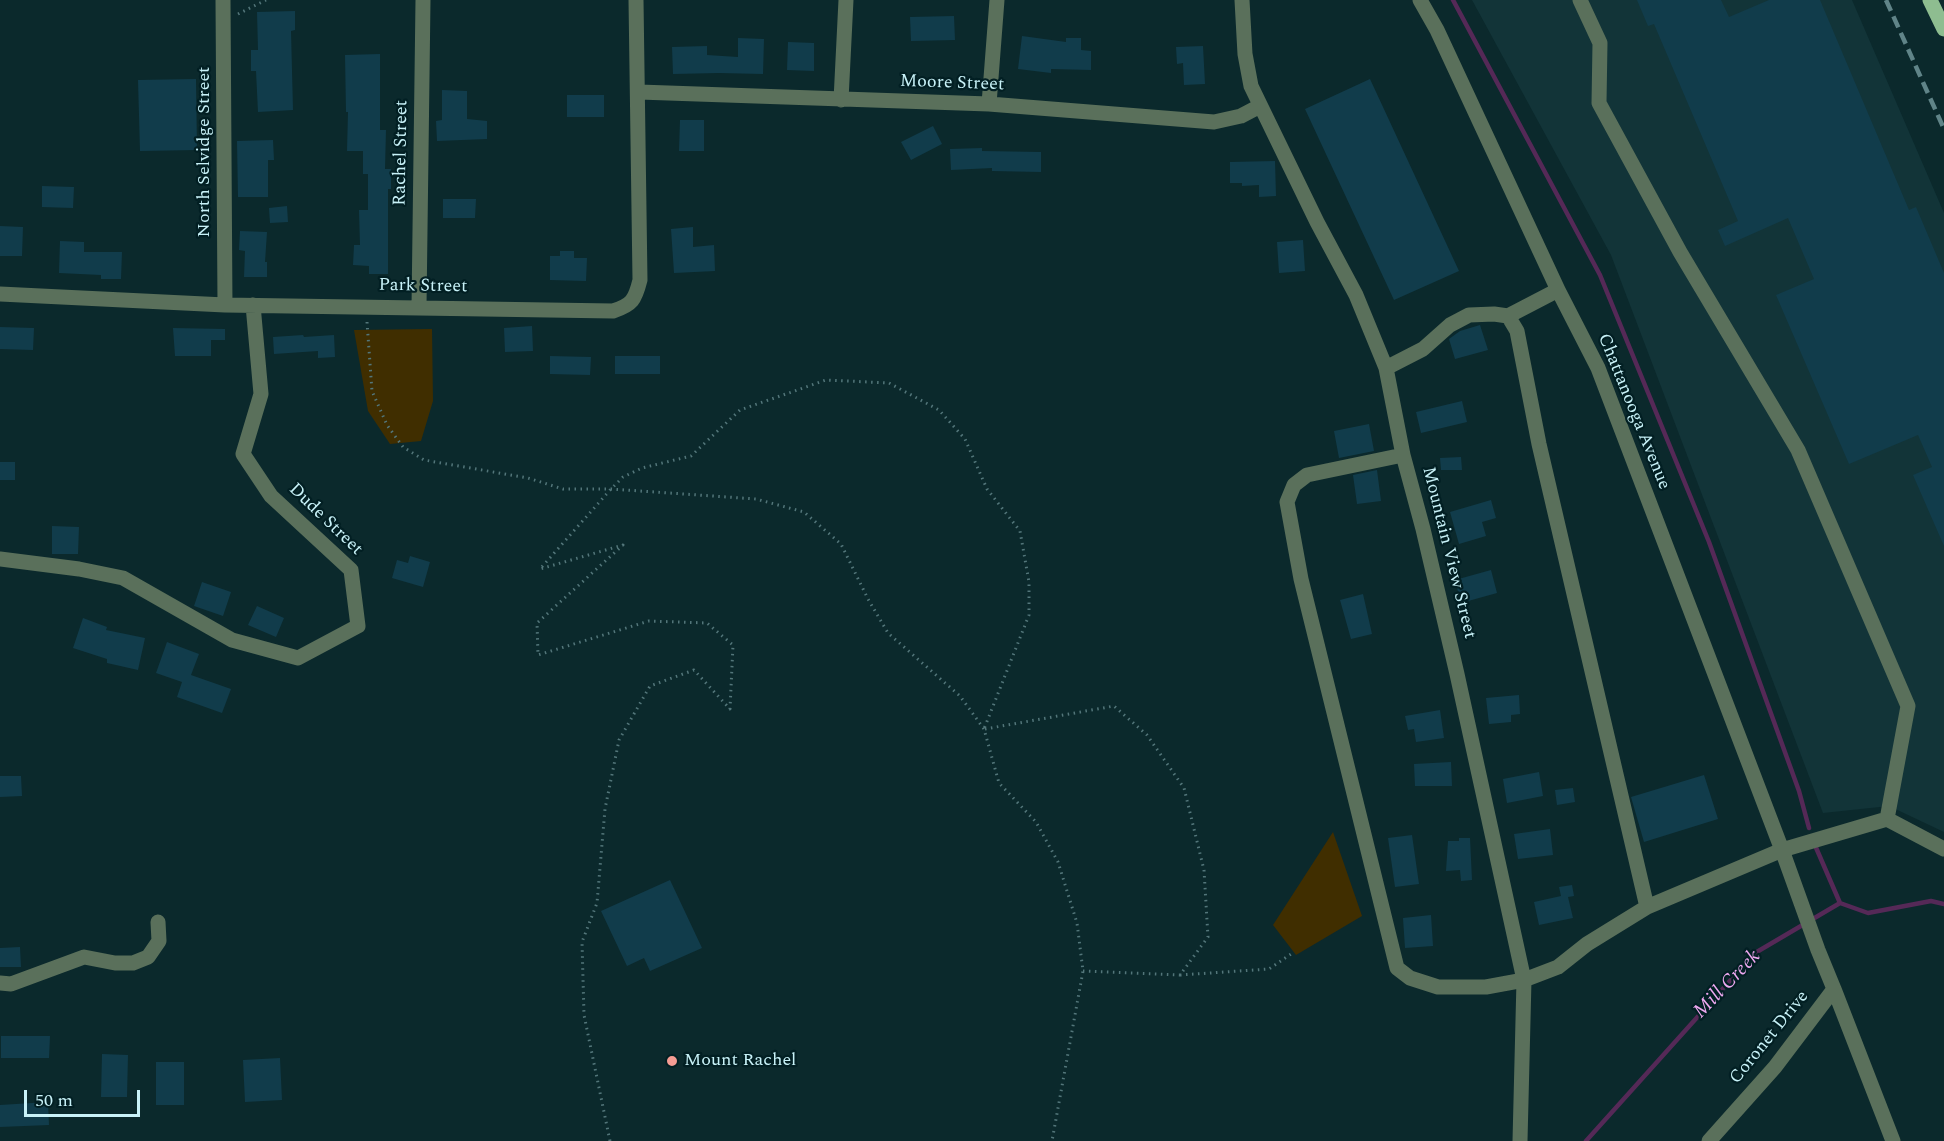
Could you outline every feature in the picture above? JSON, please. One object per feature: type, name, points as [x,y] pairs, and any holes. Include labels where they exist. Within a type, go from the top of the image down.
[{"type":"main road","points":[[1930,0],[1944,29]]},
{"type":"street","name":"North Selvidge Street","points":[[223,0],[225,304]]},
{"type":"street","name":"Rachel Street","points":[[419,307],[423,0]]},
{"type":"street","points":[[636,0],[639,92]]},
{"type":"street","points":[[841,100],[846,0]]},
{"type":"street","points":[[989,104],[998,0]]},
{"type":"street","name":"Mountain View Street","points":[[1242,0],[1245,54],[1251,86],[1356,295],[1386,369],[1403,455],[1457,674],[1524,980],[1520,1141]]},
{"type":"street","name":"Chattanooga Avenue","points":[[1420,0],[1437,30],[1558,290],[1598,368],[1782,850]]},
{"type":"street","points":[[1580,0],[1600,43],[1599,103],[1680,252],[1798,450],[1908,706],[1887,819]]},
{"type":"street","name":"Park Street","points":[[0,294],[253,305],[613,311],[624,307],[636,298],[640,280],[639,92]]},
{"type":"street","name":"Moore Street","points":[[639,92],[989,104],[1214,122],[1240,116],[1260,106]]},
{"type":"street","points":[[1386,369],[1422,349],[1450,325],[1469,315],[1508,316],[1558,290]]},
{"type":"street","name":"Dude Street","points":[[0,559],[79,569],[123,578],[232,640],[298,658],[358,626],[351,570],[271,496],[243,453],[261,394],[253,305]]},
{"type":"street","points":[[1508,316],[1517,331],[1539,444],[1647,907]]},
{"type":"street","points":[[1403,455],[1307,475],[1294,485],[1287,502],[1301,579],[1397,968],[1410,978],[1438,987],[1486,987],[1524,980],[1558,967],[1587,944],[1647,907],[1782,850],[1887,819],[1944,849]]},
{"type":"street","name":"Coronet Drive","points":[[1709,1141],[1775,1067],[1834,989],[1782,850]]},
{"type":"street","points":[[0,984],[11,984],[84,957],[115,963],[133,963],[148,957],[159,941],[158,922]]},
{"type":"street","points":[[1834,989],[1893,1141]]},
{"type":"path","points":[[223,22],[266,0]]},
{"type":"path","points":[[366,306],[372,391],[387,426],[403,447],[424,460],[528,478],[563,489],[611,489],[756,499],[804,512],[842,544],[868,599],[888,633],[960,696],[984,729],[999,783],[1036,822],[1058,862],[1077,923],[1083,971],[1052,1141]]},
{"type":"path","points":[[610,1141],[584,1015],[582,942],[597,903],[605,809],[619,740],[650,686],[693,670],[730,709],[733,645],[707,623],[649,621],[538,655],[537,623],[623,545],[540,568],[611,489],[622,477],[642,468],[691,456],[740,410],[826,380],[889,383],[939,410],[965,439],[987,489],[1020,531],[1029,582],[1029,615],[984,729]]},
{"type":"path","points":[[984,729],[1114,706],[1147,735],[1184,788],[1204,870],[1208,937],[1180,975]]},
{"type":"path","points":[[1083,971],[1180,975],[1269,969],[1291,954]]},
{"type":"shaded area","points":[[1472,0],[1852,0],[1944,213],[1944,832],[1889,806],[1823,813],[1611,255]]},
{"type":"shaded area","points":[[432,329],[433,401],[421,441],[390,444],[368,411],[354,330]]},
{"type":"shaded area","points":[[1333,832],[1362,916],[1296,955],[1273,925]]},
{"type":"building","points":[[1637,0],[1721,0],[1729,17],[1769,0],[1820,0],[1909,210],[1916,207],[1944,273],[1944,546],[1913,475],[1932,467],[1918,435],[1849,464],[1776,295],[1814,279],[1788,218],[1725,246],[1718,230],[1738,221],[1654,24],[1648,26]]},
{"type":"building","points":[[295,11],[295,30],[291,31],[293,110],[258,112],[256,71],[251,71],[251,50],[258,50],[257,12]]},
{"type":"building","points":[[954,16],[955,40],[911,41],[910,17]]},
{"type":"building","points":[[1022,36],[1066,42],[1066,38],[1081,38],[1081,50],[1091,51],[1091,70],[1051,69],[1051,73],[1018,69]]},
{"type":"building","points":[[738,38],[764,39],[763,74],[673,74],[672,47],[707,46],[707,55],[738,57]]},
{"type":"building","points":[[788,42],[814,43],[814,71],[787,70]]},
{"type":"building","points":[[1203,46],[1205,84],[1184,85],[1183,63],[1177,64],[1176,47]]},
{"type":"building","points":[[380,54],[380,130],[386,130],[385,169],[391,169],[391,189],[388,189],[388,274],[369,274],[369,266],[353,265],[354,245],[360,245],[359,210],[368,210],[368,174],[363,174],[363,151],[347,151],[348,112],[346,112],[345,55]]},
{"type":"building","points":[[196,79],[197,150],[140,151],[138,80]]},
{"type":"building","points":[[1370,79],[1459,271],[1394,300],[1305,109]]},
{"type":"building","points":[[442,90],[467,91],[467,119],[487,121],[487,139],[437,141],[436,121],[442,120]]},
{"type":"building","points":[[567,95],[604,95],[604,117],[567,117]]},
{"type":"building","points":[[680,120],[704,120],[704,151],[679,151]]},
{"type":"building","points":[[933,126],[942,144],[911,160],[901,142]]},
{"type":"building","points":[[273,140],[274,160],[268,160],[268,197],[238,197],[237,141]]},
{"type":"building","points":[[982,148],[982,151],[1041,152],[1041,172],[992,171],[992,168],[951,170],[950,149]]},
{"type":"building","points":[[1275,161],[1276,196],[1259,197],[1259,185],[1242,186],[1242,183],[1230,183],[1230,162]]},
{"type":"building","points":[[42,186],[74,187],[73,208],[42,207]]},
{"type":"building","points":[[443,199],[476,199],[475,218],[443,218]]},
{"type":"building","points":[[287,206],[288,222],[270,223],[269,208]]},
{"type":"building","points":[[0,226],[23,227],[22,256],[0,256]]},
{"type":"building","points":[[693,227],[693,247],[714,245],[715,271],[674,273],[671,229]]},
{"type":"building","points":[[240,231],[267,232],[265,262],[267,262],[267,277],[244,277],[245,251],[239,250]]},
{"type":"building","points":[[1303,240],[1305,271],[1279,273],[1277,242]]},
{"type":"building","points":[[60,241],[84,242],[84,252],[122,252],[121,279],[101,279],[101,275],[59,273]]},
{"type":"building","points":[[560,251],[574,251],[574,258],[587,258],[586,281],[550,280],[550,256],[560,256]]},
{"type":"building","points":[[1480,325],[1488,350],[1455,359],[1449,339],[1460,331]]},
{"type":"building","points":[[532,326],[533,351],[505,352],[504,328]]},
{"type":"building","points":[[0,327],[34,328],[33,350],[0,349]]},
{"type":"building","points":[[173,328],[225,329],[225,340],[211,340],[211,356],[175,356]]},
{"type":"building","points":[[303,335],[304,337],[334,335],[335,357],[318,358],[318,351],[274,354],[273,337]]},
{"type":"building","points":[[550,356],[591,357],[590,375],[550,374]]},
{"type":"building","points":[[615,356],[660,356],[660,374],[615,374]]},
{"type":"building","points":[[1462,401],[1467,422],[1421,433],[1416,412]]},
{"type":"building","points":[[1369,424],[1374,451],[1339,458],[1334,431]]},
{"type":"building","points":[[1461,457],[1462,470],[1441,470],[1440,458]]},
{"type":"building","points":[[0,462],[15,462],[15,480],[0,480]]},
{"type":"building","points":[[1377,470],[1381,501],[1357,504],[1353,475]]},
{"type":"building","points":[[1491,500],[1496,518],[1482,522],[1486,536],[1459,544],[1450,512]]},
{"type":"building","points":[[52,526],[79,527],[78,554],[52,554]]},
{"type":"building","points":[[410,556],[430,562],[423,587],[392,578],[397,560],[408,563]]},
{"type":"building","points":[[1491,570],[1497,593],[1461,603],[1455,580]]},
{"type":"building","points":[[202,582],[231,592],[223,616],[194,606]]},
{"type":"building","points":[[1363,594],[1372,634],[1351,639],[1340,600]]},
{"type":"building","points":[[257,606],[284,618],[276,637],[248,625]]},
{"type":"building","points":[[83,618],[107,627],[106,630],[145,638],[138,670],[107,663],[107,659],[73,648]]},
{"type":"building","points":[[167,642],[199,654],[191,675],[231,689],[222,713],[177,697],[182,682],[156,673]]},
{"type":"building","points":[[1519,695],[1520,714],[1511,715],[1511,722],[1489,724],[1486,698]]},
{"type":"building","points":[[1440,710],[1444,738],[1416,742],[1414,729],[1408,730],[1405,716]]},
{"type":"building","points":[[1451,762],[1452,786],[1415,786],[1414,764]]},
{"type":"building","points":[[1539,772],[1543,796],[1507,803],[1503,779]]},
{"type":"building","points":[[1704,775],[1718,819],[1644,842],[1631,797]]},
{"type":"building","points":[[0,776],[21,776],[22,796],[0,797]]},
{"type":"building","points":[[1573,788],[1575,802],[1557,805],[1555,790]]},
{"type":"building","points":[[1550,829],[1553,855],[1518,859],[1514,834]]},
{"type":"building","points":[[1412,835],[1419,884],[1395,887],[1388,838]]},
{"type":"building","points":[[1459,838],[1470,838],[1472,880],[1461,881],[1460,870],[1446,871],[1448,841],[1459,841]]},
{"type":"building","points":[[670,880],[702,948],[650,971],[644,958],[627,966],[601,911]]},
{"type":"building","points":[[1572,885],[1574,896],[1568,897],[1573,918],[1539,925],[1534,902],[1561,896],[1559,887]]},
{"type":"building","points":[[1431,915],[1433,946],[1405,948],[1403,918]]},
{"type":"building","points":[[20,947],[21,967],[0,967],[0,948]]},
{"type":"building","points":[[1,1036],[50,1036],[49,1058],[1,1058]]},
{"type":"building","points":[[102,1054],[128,1055],[127,1097],[101,1097]]},
{"type":"building","points":[[280,1058],[282,1100],[245,1102],[243,1060]]},
{"type":"building","points":[[156,1062],[184,1062],[184,1105],[156,1105]]},
{"type":"building","points":[[48,1102],[49,1125],[0,1127],[0,1105]]},
{"type":"waterway","points":[[1453,0],[1600,275],[1709,542],[1799,791],[1809,828]]},
{"type":"waterway","points":[[1814,843],[1840,903]]},
{"type":"waterway","name":"Mill Creek","points":[[1586,1141],[1755,953],[1840,903],[1868,913],[1931,901],[1944,904]]},
{"type":"railway","points":[[1886,0],[1944,129]]},
{"type":"place","name":"Mount Rachel","points":[[672,1061]]}]
